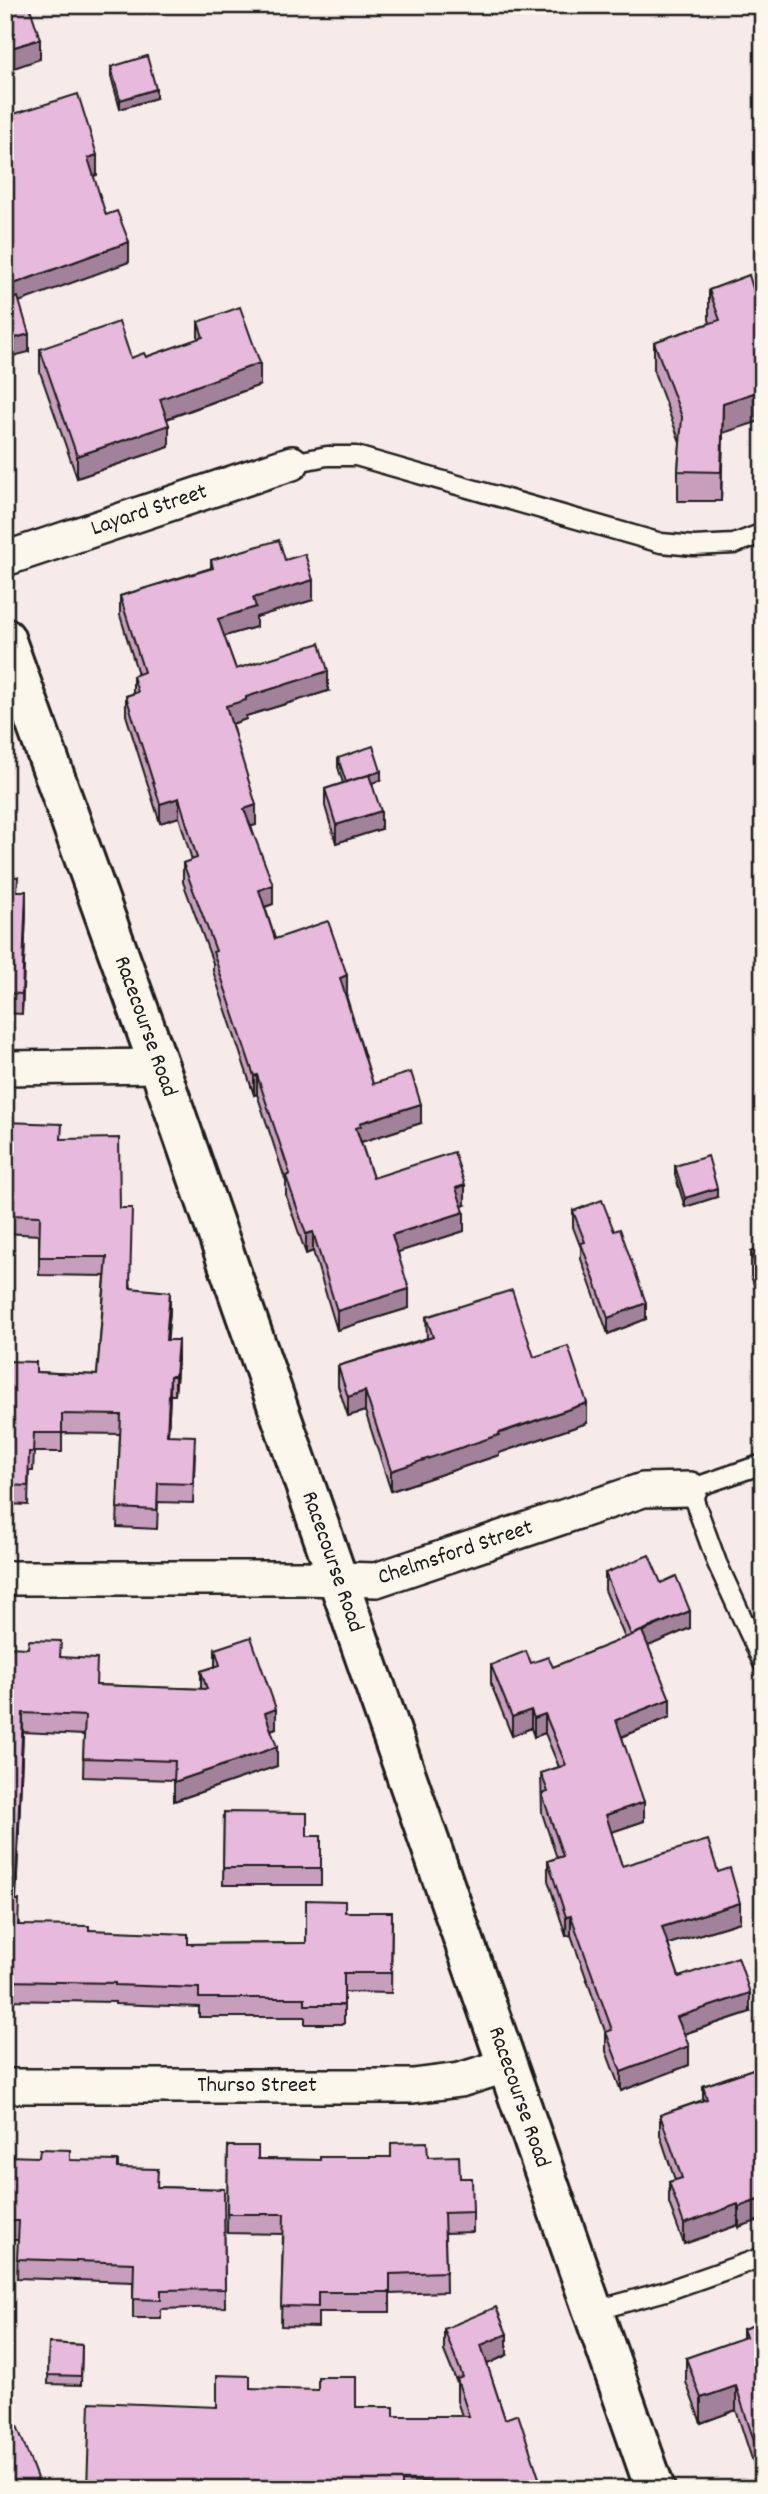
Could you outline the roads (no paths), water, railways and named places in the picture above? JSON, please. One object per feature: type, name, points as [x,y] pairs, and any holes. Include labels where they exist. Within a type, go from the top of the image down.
[{"type":"street","name":"Layard Street","points":[[5,559],[292,463]]},
{"type":"street","name":"Racecourse Road","points":[[5,638],[159,1066],[655,2489]]},
{"type":"street","points":[[5,1068],[159,1066]]},
{"type":"street","name":"Chelmsford Street","points":[[5,1578],[376,1580],[643,1490],[690,1489]]},
{"type":"street","name":"Thurso Street","points":[[5,2086],[413,2086],[460,2080],[508,2065]]},
{"type":"lane","points":[[292,463],[327,456],[356,456],[661,543],[734,544],[763,533]]},
{"type":"lane","points":[[763,1464],[690,1489],[717,1563],[763,1664]]},
{"type":"lane","points":[[593,2311],[666,2291],[763,2257]]}]
